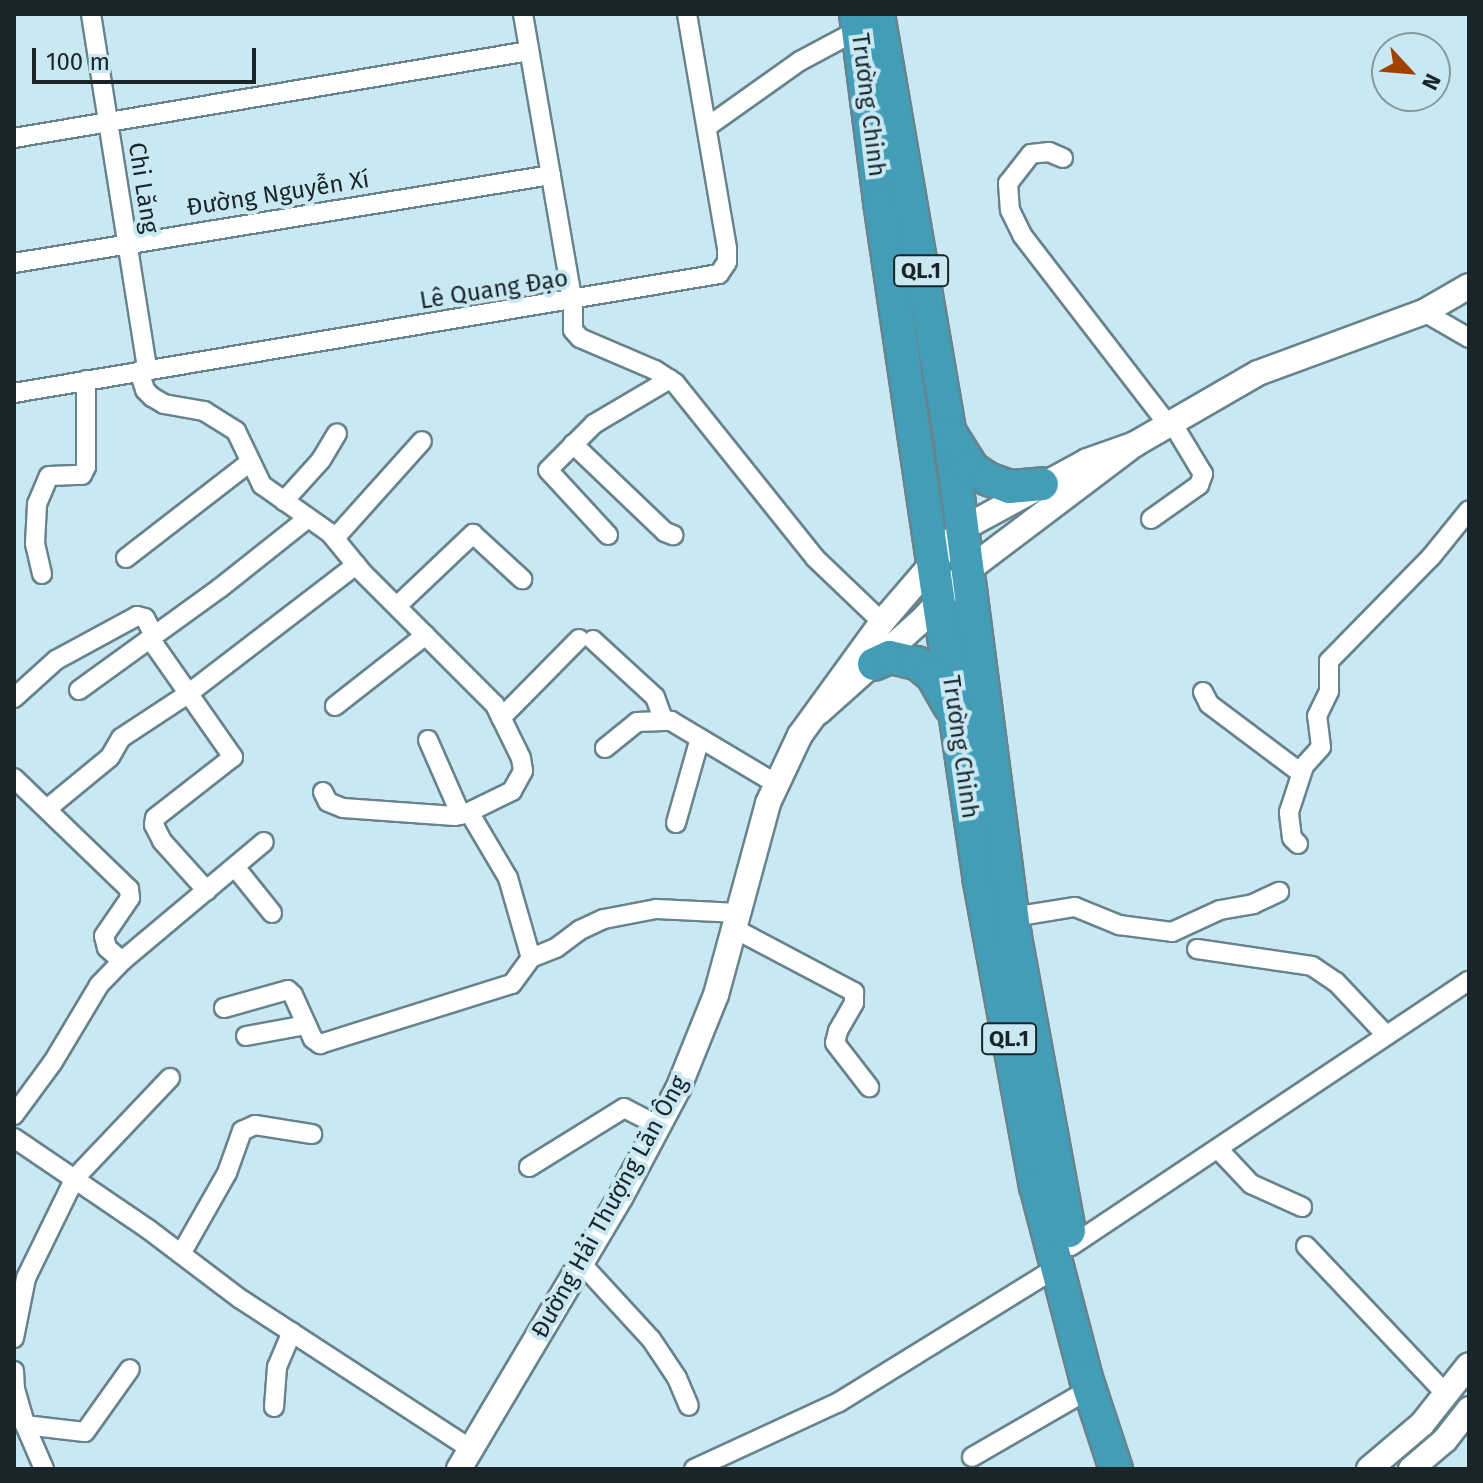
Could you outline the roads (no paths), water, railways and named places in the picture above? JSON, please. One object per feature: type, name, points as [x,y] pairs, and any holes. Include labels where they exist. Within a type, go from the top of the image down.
[{"type":"highway","name":"Trường Chinh","points":[[864,19],[950,434],[1013,917],[1064,1257],[1090,1389],[1116,1469]]},
{"type":"highway","name":"Trường Chinh","points":[[864,19],[933,562],[980,882],[1036,1186],[1100,1355],[1136,1469]]},
{"type":"highway","points":[[950,434],[979,474],[1010,487],[1042,484]]},
{"type":"highway","points":[[874,664],[890,657],[917,663],[944,691],[957,724]]},
{"type":"street","name":"Chi Lăng","points":[[91,14],[128,244],[143,370]]},
{"type":"street","points":[[523,14],[576,334],[670,379],[815,558],[882,622]]},
{"type":"street","name":"Lê Quang Đạo","points":[[14,393],[711,277],[724,269],[727,248],[687,14]]},
{"type":"street","points":[[707,127],[864,19]]},
{"type":"street","points":[[14,138],[529,51]]},
{"type":"street","points":[[1063,158],[1049,152],[1031,154],[1008,183],[1010,210],[1022,235],[1169,422],[1203,474],[1199,485],[1151,519]]},
{"type":"street","name":"Đường Nguyễn Xí","points":[[14,263],[551,175]]},
{"type":"street","name":"Đường Hải Thượng Lãn Ông","points":[[819,712],[874,664],[967,571],[1135,444],[1169,422],[1275,365],[1424,312],[1469,286]]},
{"type":"street","points":[[1424,312],[1469,338]]},
{"type":"street","points":[[143,370],[145,390],[152,397],[164,404],[204,411],[236,431],[262,485],[335,538],[356,565],[486,695],[521,758],[521,778],[512,791],[465,814],[343,808],[328,802],[323,792]]},
{"type":"street","points":[[608,535],[548,470],[603,418],[670,379]]},
{"type":"street","points":[[42,574],[35,544],[37,504],[49,476],[82,475],[86,467],[86,380]]},
{"type":"street","points":[[284,501],[321,460],[337,433]]},
{"type":"street","points":[[335,538],[422,441]]},
{"type":"street","points":[[573,444],[665,532],[673,535]]},
{"type":"street","name":"Đường Hải Thượng Lãn Ông","points":[[466,1460],[659,1126],[710,1014],[737,921],[760,824],[775,783],[800,735],[882,622],[962,529],[1087,461],[1135,444]]},
{"type":"street","points":[[126,558],[250,462]]},
{"type":"street","points":[[1298,844],[1292,838],[1288,825],[1301,773],[1321,747],[1317,716],[1329,691],[1329,661],[1422,567],[1469,510]]},
{"type":"street","points":[[79,690],[220,588],[308,518]]},
{"type":"street","points":[[397,606],[473,534],[522,579]]},
{"type":"street","points":[[48,808],[110,757],[121,738],[188,694],[356,565]]},
{"type":"street","points":[[14,698],[56,660],[137,616],[145,618],[152,637],[188,694],[233,757],[160,811],[154,825],[162,841],[207,891]]},
{"type":"street","points":[[335,706],[426,635]]},
{"type":"street","points":[[501,718],[586,640],[655,697],[663,719]]},
{"type":"street","points":[[1203,692],[1209,704],[1301,773]]},
{"type":"street","points":[[605,748],[637,722],[663,719],[775,783]]},
{"type":"street","points":[[676,823],[700,738]]},
{"type":"street","points":[[428,740],[465,814],[508,878],[531,958]]},
{"type":"street","points":[[14,778],[48,808],[131,893],[104,936],[107,948],[122,961]]},
{"type":"street","points":[[14,1115],[53,1062],[99,985],[122,961],[264,842]]},
{"type":"street","points":[[235,867],[272,913]]},
{"type":"street","points":[[1013,917],[1075,907],[1119,925],[1172,932],[1220,910],[1259,902],[1279,892]]},
{"type":"street","points":[[224,1008],[288,990],[313,1039],[320,1044],[512,984],[531,958],[563,945],[587,926],[624,914],[687,908],[737,921],[854,992],[854,1003],[838,1031],[835,1043],[869,1087]]},
{"type":"street","points":[[1197,949],[1312,966],[1336,982],[1386,1035]]},
{"type":"street","points":[[694,1469],[839,1402],[1064,1257],[1218,1149],[1469,981]]},
{"type":"street","points":[[246,1036],[306,1025]]},
{"type":"street","points":[[14,1338],[26,1278],[75,1178],[170,1078]]},
{"type":"street","points":[[529,1167],[624,1108],[659,1126]]},
{"type":"street","points":[[181,1254],[227,1173],[242,1131],[255,1125],[312,1134]]},
{"type":"street","points":[[14,1138],[292,1332],[466,1460]]},
{"type":"street","points":[[1218,1149],[1251,1184],[1302,1207]]},
{"type":"street","points":[[1306,1246],[1462,1381],[1422,1424],[1369,1469]]},
{"type":"street","points":[[581,1263],[651,1339],[677,1378],[689,1406]]},
{"type":"street","points":[[274,1407],[277,1367],[292,1332]]},
{"type":"street","points":[[25,1425],[85,1432],[130,1369]]},
{"type":"street","points":[[14,1371],[15,1389],[25,1425],[44,1469]]},
{"type":"street","points":[[972,1457],[1090,1389]]},
{"type":"street","points":[[1414,1468],[1445,1440],[1469,1409]]}]
